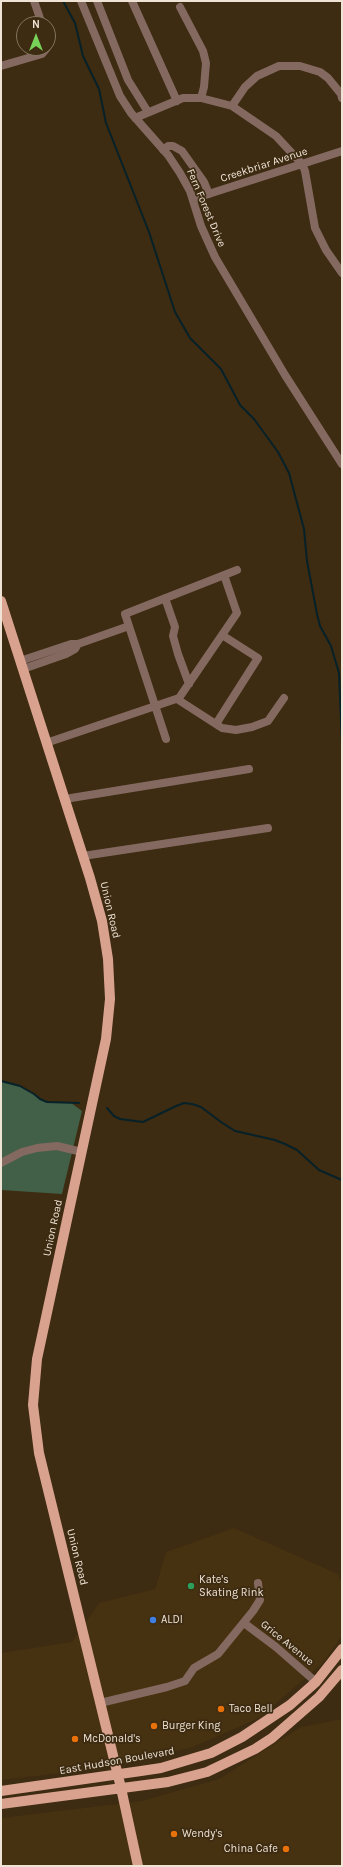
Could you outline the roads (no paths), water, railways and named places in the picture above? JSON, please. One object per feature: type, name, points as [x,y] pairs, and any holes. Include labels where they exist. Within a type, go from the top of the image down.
[{"type":"main road","name":"Union Road","points":[[1,601],[96,896],[106,939],[110,999],[108,1028],[102,1064],[37,1359],[33,1405],[39,1453],[121,1788],[138,1866]]},
{"type":"main road","name":"East Hudson Boulevard","points":[[1,1791],[161,1768],[191,1760],[220,1749],[265,1723],[298,1699],[316,1682],[342,1649]]},
{"type":"main road","points":[[1,1804],[168,1782],[207,1772],[255,1749],[272,1738],[319,1696],[342,1670]]},
{"type":"street","points":[[34,1],[39,16]]},
{"type":"street","name":"Fern Forest Drive","points":[[81,1],[120,96],[135,118],[163,150],[180,173],[193,199],[201,226],[215,257],[285,376],[342,464]]},
{"type":"street","points":[[96,1],[128,80],[148,112]]},
{"type":"street","points":[[132,1],[177,101]]},
{"type":"street","points":[[180,7],[203,51],[206,63],[204,87],[201,98]]},
{"type":"street","points":[[91,27],[105,22]]},
{"type":"street","points":[[1,66],[36,56]]},
{"type":"street","points":[[232,106],[246,87],[257,76],[279,66],[300,66],[320,72],[328,78],[341,94],[342,98]]},
{"type":"street","points":[[110,73],[123,68]]},
{"type":"street","points":[[135,118],[177,101],[193,97],[201,98],[232,106],[276,136],[302,164],[305,171],[315,228],[326,250],[342,273]]},
{"type":"street","points":[[163,150],[168,146],[173,146],[182,151],[204,182],[209,194]]},
{"type":"street","name":"Creekbriar Avenue","points":[[193,199],[342,151]]},
{"type":"street","points":[[166,740],[125,614],[237,570]]},
{"type":"street","points":[[46,743],[179,698],[237,613],[224,575]]},
{"type":"street","points":[[165,598],[175,627],[173,636],[178,654],[189,684]]},
{"type":"street","points":[[21,665],[66,654],[75,649],[78,644],[129,626]]},
{"type":"street","points":[[216,724],[258,658],[222,635]]},
{"type":"street","points":[[177,699],[222,728],[236,730],[268,721],[284,698]]},
{"type":"street","points":[[65,799],[249,769]]},
{"type":"street","points":[[83,856],[268,828]]},
{"type":"street","points":[[1,1163],[22,1152],[36,1148],[57,1146],[82,1152]]},
{"type":"street","points":[[100,1703],[167,1687],[185,1680],[194,1668],[218,1654],[244,1623],[259,1602],[258,1583]]},
{"type":"street","name":"Grice Avenue","points":[[244,1623],[276,1647],[316,1682]]},
{"type":"waterway","points":[[63,1],[75,23],[83,56],[99,89],[106,123],[149,232],[175,312],[190,338],[221,369],[240,405],[254,419],[278,452],[289,473],[304,529],[307,561],[317,614],[320,626],[331,646],[339,673],[342,744]]},
{"type":"waterway","points":[[1,1081],[20,1086],[47,1102],[79,1103]]},
{"type":"waterway","points":[[107,1108],[114,1116],[120,1119],[143,1122],[184,1103],[192,1104],[201,1107],[235,1131],[275,1140],[297,1150],[319,1170],[342,1180]]},
{"type":"place","name":"Kate's Skating Rink","points":[[191,1586]]},
{"type":"place","name":"ALDI","points":[[153,1620]]},
{"type":"place","name":"Taco Bell","points":[[221,1709]]},
{"type":"place","name":"Burger King","points":[[154,1726]]},
{"type":"place","name":"McDonald's","points":[[75,1739]]},
{"type":"place","name":"Wendy's","points":[[174,1834]]},
{"type":"place","name":"China Cafe","points":[[286,1849]]}]
